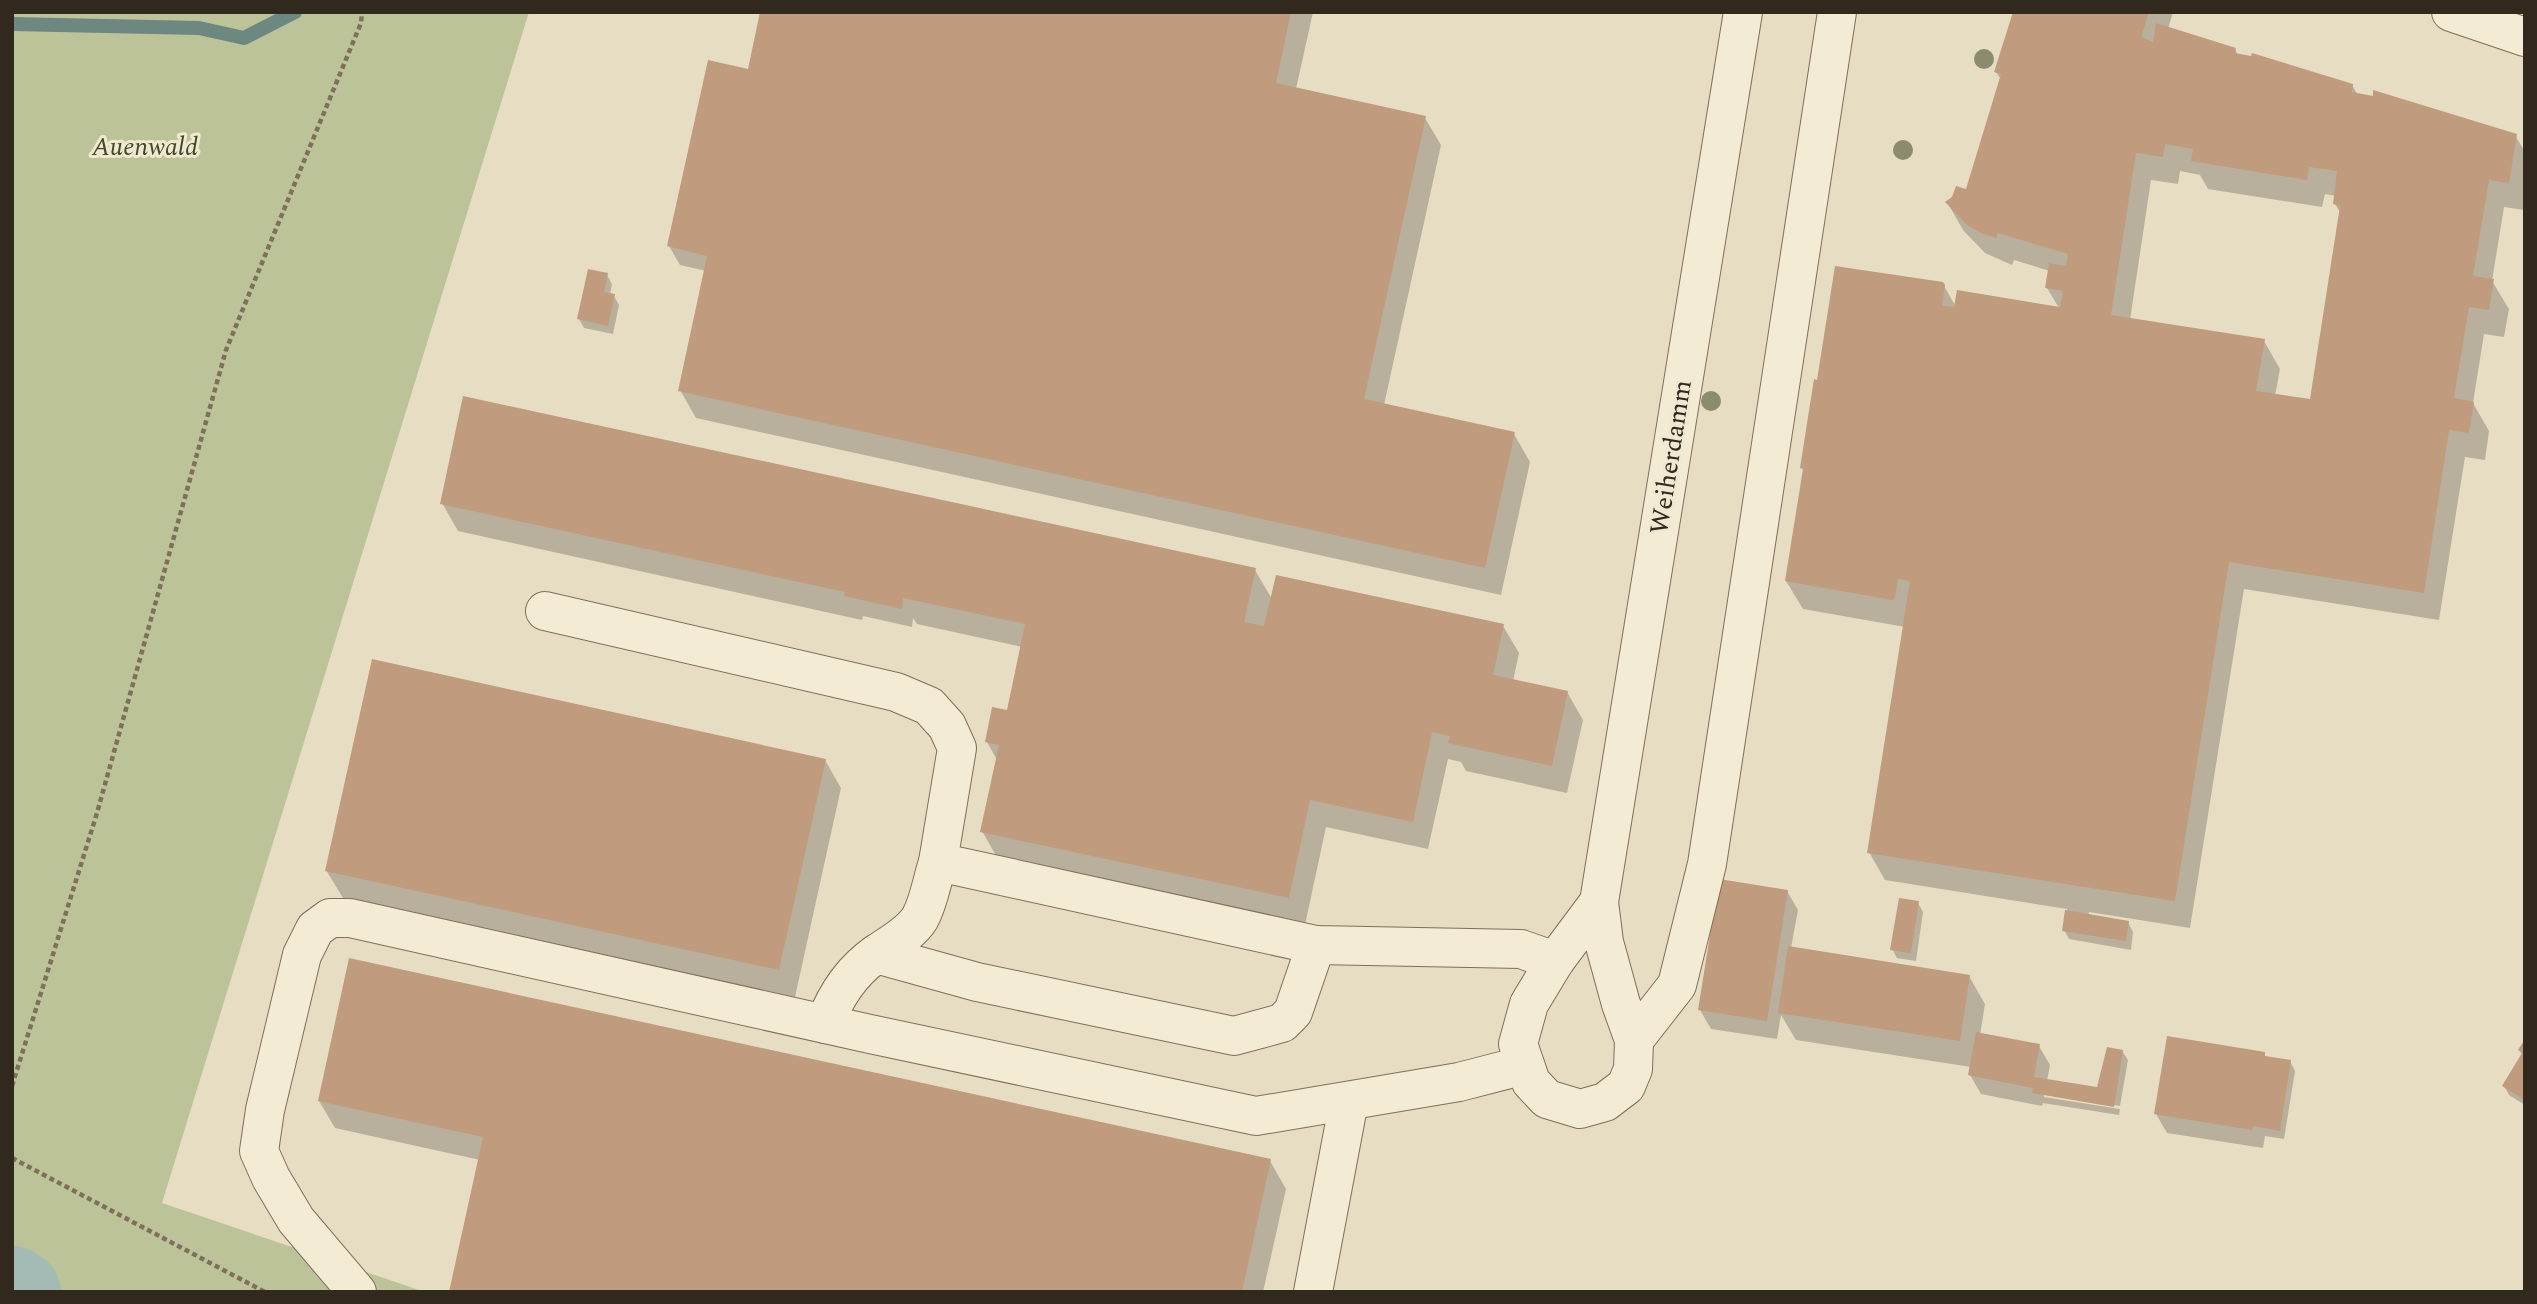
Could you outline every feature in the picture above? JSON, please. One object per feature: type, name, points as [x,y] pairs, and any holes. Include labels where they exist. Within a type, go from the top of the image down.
[{"type":"street","name":"Weiherdamm","points":[[1599,902],[1555,961],[1530,1004],[1518,1044],[1531,1082],[1547,1099],[1580,1109],[1605,1102],[1626,1086],[1633,1069],[1634,1040],[1604,942],[1599,902],[1742,12]]},
{"type":"street","points":[[1634,1040],[1677,985],[1707,864],[1838,12]]},
{"type":"street","points":[[2451,12],[2525,37]]},
{"type":"street","points":[[545,611],[896,692],[929,706],[947,726],[957,748],[938,862],[919,919],[898,941],[876,954],[850,975],[832,1002],[825,1024]]},
{"type":"street","points":[[938,862],[1316,944],[1521,949],[1555,961]]},
{"type":"street","points":[[356,1292],[296,1220],[271,1178],[259,1150],[265,1110],[302,955],[315,929],[330,918],[350,918],[825,1024],[1256,1116],[1459,1082],[1525,1065]]},
{"type":"street","points":[[876,954],[977,982],[1234,1037],[1282,1023],[1293,1012],[1316,944]]},
{"type":"street","points":[[1312,1292],[1349,1101]]},
{"type":"path","points":[[12,1086],[97,813],[226,350],[361,23],[362,12]]},
{"type":"path","points":[[12,1158],[265,1292]]},
{"type":"green space","name":"Auenwald","points":[[12,12],[529,12],[162,1203],[425,1292],[12,1292]]},
{"type":"building","points":[[760,12],[1291,12],[1276,83],[1426,116],[1364,399],[1515,432],[1485,568],[678,391],[707,256],[667,246],[708,60],[748,69]]},
{"type":"building","points":[[2013,12],[2149,12],[2141,37],[2153,42],[2156,23],[2236,48],[2235,53],[2251,56],[2252,53],[2353,84],[2352,92],[2373,96],[2373,90],[2517,134],[2509,183],[2489,180],[2473,276],[2494,279],[2489,310],[2469,307],[2454,398],[2474,402],[2469,433],[2449,430],[2424,593],[2229,562],[2175,901],[1867,853],[1910,581],[1898,579],[1895,598],[1892,600],[1785,581],[1814,379],[1817,380],[1835,266],[1943,282],[1945,285],[1942,306],[1954,307],[1957,290],[2060,307],[2063,291],[2045,288],[2049,263],[2066,266],[2068,254],[1998,233],[1996,238],[1981,233],[1967,225],[1945,202],[1952,197],[1956,186],[1966,189],[2001,74],[1994,72]],"holes":[[[2165,144],[2193,149],[2191,161],[2307,180],[2309,167],[2337,171],[2333,204],[2340,206],[2310,399],[2256,391],[2265,339],[2111,315],[2136,153],[2163,157]]]},
{"type":"building","points":[[588,269],[608,273],[604,292],[615,294],[608,326],[577,319]]},
{"type":"building","points":[[463,396],[1256,568],[1244,622],[1264,626],[1276,575],[1504,624],[1493,675],[1568,691],[1552,766],[1448,743],[1450,736],[1432,732],[1413,822],[1310,800],[1289,898],[980,832],[999,745],[985,742],[992,707],[1007,710],[1025,624],[903,598],[902,609],[844,596],[845,592],[440,504]]},
{"type":"building","points":[[372,659],[826,759],[779,970],[325,871]]},
{"type":"building","points":[[1719,879],[1788,890],[1767,1021],[1698,1010]]},
{"type":"building","points":[[1899,898],[1919,901],[1911,953],[1890,950]]},
{"type":"building","points":[[2065,910],[2129,921],[2126,941],[2062,931]]},
{"type":"building","points":[[1788,946],[1970,975],[1960,1041],[1778,1013]]},
{"type":"building","points":[[349,958],[1271,1159],[1242,1292],[449,1292],[483,1137],[318,1101]]},
{"type":"building","points":[[1976,1032],[2040,1044],[2034,1077],[2097,1087],[2107,1047],[2123,1050],[2114,1107],[2032,1093],[2033,1088],[1968,1075]]},
{"type":"building","points":[[2167,1036],[2265,1052],[2265,1056],[2291,1060],[2280,1131],[2253,1126],[2252,1130],[2154,1114]]},
{"type":"building","points":[[2525,1039],[2525,1100],[2502,1086],[2522,1053],[2518,1050]]},
{"type":"waterway","points":[[12,24],[199,28],[244,38],[295,12]]},
{"type":"waterway","points":[[12,1287],[20,1292]]}]
